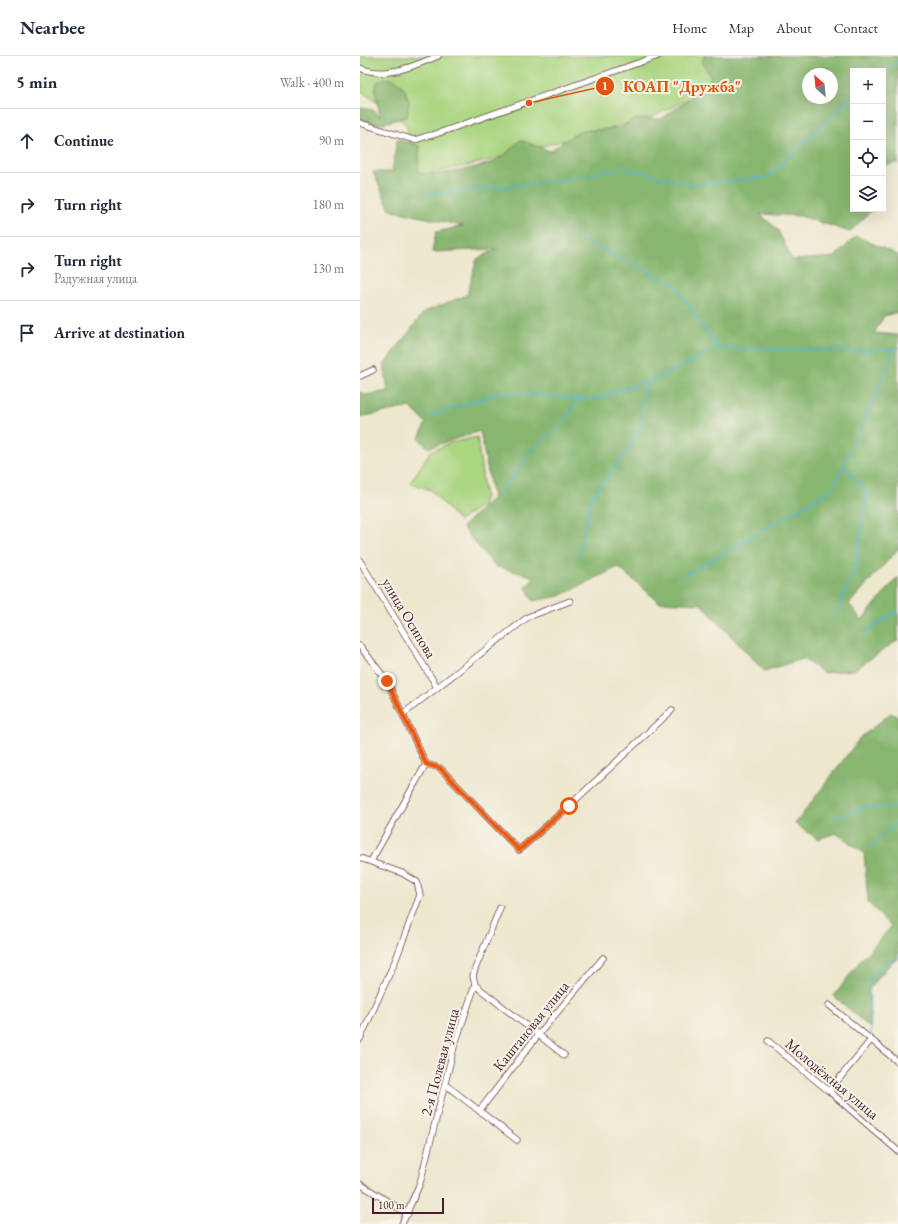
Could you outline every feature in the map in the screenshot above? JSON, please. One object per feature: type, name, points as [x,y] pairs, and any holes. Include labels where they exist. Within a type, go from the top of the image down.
[{"type":"street","points":[[360,68],[368,72],[382,73],[400,71],[438,56]]},
{"type":"street","points":[[360,123],[418,140],[425,135],[433,135],[658,56]]},
{"type":"street","points":[[360,376],[374,370]]},
{"type":"street","name":"улица Осипова","points":[[360,561],[437,688]]},
{"type":"street","points":[[403,714],[528,616],[570,601]]},
{"type":"street","points":[[360,646],[387,681],[426,764],[440,768],[519,850],[569,806],[672,710]]},
{"type":"street","points":[[371,861],[426,764]]},
{"type":"street","points":[[360,858],[402,873],[416,882],[420,895],[396,959],[360,1039]]},
{"type":"street","name":"2-я Полевая улица","points":[[402,1224],[408,1214],[420,1184],[446,1085],[454,1047],[475,985],[473,976],[475,969],[500,908]]},
{"type":"street","name":"Каштановая улица","points":[[480,1110],[538,1035],[603,958]]},
{"type":"street","points":[[475,985],[564,1055]]},
{"type":"street","points":[[829,1005],[898,1062]]},
{"type":"street","points":[[829,1091],[871,1040]]},
{"type":"street","name":"Молодёжная улица","points":[[768,1041],[829,1091],[898,1151]]},
{"type":"street","points":[[446,1085],[517,1140]]},
{"type":"street","points":[[360,1184],[408,1214]]},
{"type":"green space","points":[[360,56],[718,56],[715,85],[653,117],[467,166],[417,175],[406,124],[360,90]]},
{"type":"green space","points":[[705,56],[898,56],[898,163],[886,165],[886,68],[850,68],[850,212],[870,212],[850,232],[800,216],[760,214],[778,230],[792,260],[835,257],[856,236],[898,255],[898,312],[884,316],[874,333],[898,335],[898,549],[849,604],[862,620],[898,577],[898,640],[854,670],[824,673],[803,659],[764,671],[701,604],[659,602],[618,567],[560,596],[533,601],[526,587],[535,577],[495,566],[462,527],[493,498],[480,431],[428,448],[419,438],[426,423],[410,407],[360,417],[360,392],[366,395],[388,391],[384,365],[424,312],[467,295],[477,259],[497,249],[432,252],[436,232],[463,226],[390,210],[373,172],[392,172],[397,139],[420,146],[418,173],[435,174],[469,169],[497,160],[520,140],[550,151],[579,131],[620,128],[636,119],[661,119],[685,102],[711,78],[702,61]]},
{"type":"green space","points":[[386,78],[396,80],[404,88],[409,101],[407,117],[376,125],[360,120],[360,108],[374,110],[380,117],[375,89],[377,82]]},
{"type":"green space","points":[[477,437],[485,496],[482,505],[459,521],[431,490],[410,483],[430,452],[450,443]]},
{"type":"green space","points":[[891,713],[898,717],[898,959],[892,962],[868,990],[870,1028],[834,996],[861,960],[891,927],[868,902],[864,853],[836,833],[818,839],[795,824],[860,738]]},
{"type":"waterway","points":[[886,70],[898,62]]},
{"type":"waterway","points":[[429,194],[549,182],[623,168],[694,185],[768,177],[850,98]]},
{"type":"waterway","points":[[580,239],[674,284],[718,348]]},
{"type":"waterway","points":[[430,416],[501,392],[592,400],[665,375],[718,348],[857,351],[898,349]]},
{"type":"waterway","points":[[684,576],[833,489],[881,383],[894,349]]},
{"type":"waterway","points":[[579,557],[591,498],[627,452],[641,426],[645,383]]},
{"type":"waterway","points":[[499,495],[529,453],[561,424],[579,399]]},
{"type":"waterway","points":[[835,616],[856,566],[867,492],[844,466]]},
{"type":"waterway","points":[[865,632],[898,611]]},
{"type":"waterway","points":[[834,818],[864,807],[888,808],[898,805]]},
{"type":"waterway","points":[[871,847],[898,821]]},
{"type":"waterway","points":[[871,1034],[869,978],[898,956]]},
{"type":"place","name":"КОАП \"Дружба\"","points":[[529,103]]},
{"type":"route","points":[[387,681],[426,764],[440,768],[519,850],[569,806]]}]
